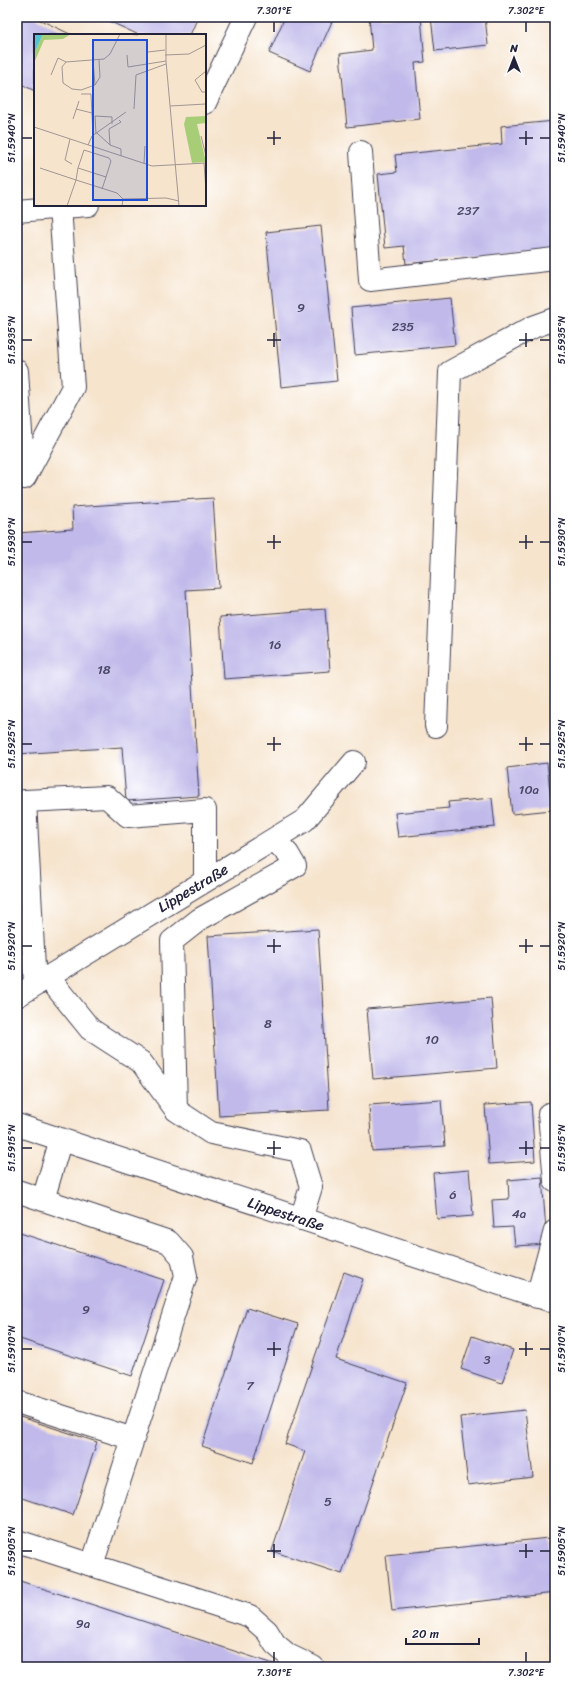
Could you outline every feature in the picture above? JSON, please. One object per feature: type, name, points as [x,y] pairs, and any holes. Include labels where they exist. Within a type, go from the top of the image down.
[{"type":"street","points":[[206,101],[246,17]]},
{"type":"street","points":[[361,152],[370,280],[555,259]]},
{"type":"street","points":[[17,211],[74,206]]},
{"type":"street","points":[[21,481],[73,387],[60,207]]},
{"type":"street","points":[[436,726],[450,372],[533,327],[555,319]]},
{"type":"street","points":[[17,371],[21,481]]},
{"type":"street","name":"Lippestraße","points":[[17,996],[305,820],[354,762]]},
{"type":"street","points":[[205,881],[205,810],[128,816],[107,797],[25,801],[42,981],[90,1029],[140,1062],[176,1110],[211,1133],[300,1151],[311,1187],[300,1219]]},
{"type":"street","points":[[176,1110],[172,941],[200,918],[296,866],[288,854],[274,839]]},
{"type":"street","points":[[548,1114],[555,1180]]},
{"type":"street","name":"Lippestraße","points":[[17,1124],[546,1300]]},
{"type":"street","points":[[43,1200],[61,1139]]},
{"type":"street","points":[[17,1191],[169,1242],[182,1257],[186,1276],[134,1440],[92,1565]]},
{"type":"street","points":[[546,1300],[555,1231]]},
{"type":"street","points":[[17,1402],[134,1440]]},
{"type":"street","points":[[17,1541],[250,1616],[267,1631],[275,1644],[288,1655],[314,1667]]},
{"type":"building","points":[[17,17],[34,17],[70,34],[34,34],[34,90],[17,82]]},
{"type":"building","points":[[100,17],[198,17],[190,34],[137,34]]},
{"type":"building","points":[[285,17],[334,17],[310,71],[269,53]]},
{"type":"building","points":[[369,17],[421,17],[425,62],[415,63],[420,119],[347,127],[340,54],[372,50]]},
{"type":"building","points":[[431,17],[485,17],[488,45],[435,51]]},
{"type":"building","points":[[555,121],[555,249],[406,264],[404,246],[385,248],[378,174],[397,172],[395,155],[502,144],[501,126]]},
{"type":"building","points":[[321,226],[337,381],[281,387],[266,232]]},
{"type":"building","points":[[450,298],[455,345],[355,355],[351,308]]},
{"type":"building","points":[[213,498],[219,588],[186,590],[199,796],[126,801],[122,747],[17,754],[17,533],[73,529],[72,507]]},
{"type":"building","points":[[325,609],[330,671],[224,679],[220,617]]},
{"type":"building","points":[[547,763],[552,810],[512,814],[507,768]]},
{"type":"building","points":[[492,798],[495,827],[398,837],[395,813],[449,808],[448,802]]},
{"type":"building","points":[[318,929],[329,1110],[219,1116],[208,936]]},
{"type":"building","points":[[491,998],[497,1068],[373,1079],[367,1009]]},
{"type":"building","points":[[441,1100],[445,1146],[372,1151],[369,1105]]},
{"type":"building","points":[[531,1102],[535,1161],[489,1164],[485,1105]]},
{"type":"building","points":[[469,1170],[473,1216],[437,1219],[433,1173]]},
{"type":"building","points":[[542,1177],[547,1244],[515,1246],[513,1227],[494,1228],[492,1200],[509,1199],[508,1180]]},
{"type":"building","points":[[17,1232],[164,1280],[132,1376],[17,1338]]},
{"type":"building","points":[[344,1272],[363,1279],[336,1359],[407,1383],[342,1574],[272,1551],[305,1451],[285,1444]]},
{"type":"building","points":[[247,1308],[298,1324],[253,1463],[202,1446]]},
{"type":"building","points":[[472,1336],[513,1350],[502,1383],[461,1369]]},
{"type":"building","points":[[525,1410],[533,1477],[468,1485],[460,1417]]},
{"type":"building","points":[[17,1416],[97,1442],[73,1515],[17,1496]]},
{"type":"building","points":[[549,1538],[555,1593],[392,1611],[386,1555]]},
{"type":"building","points":[[17,1580],[280,1666],[17,1667]]}]
